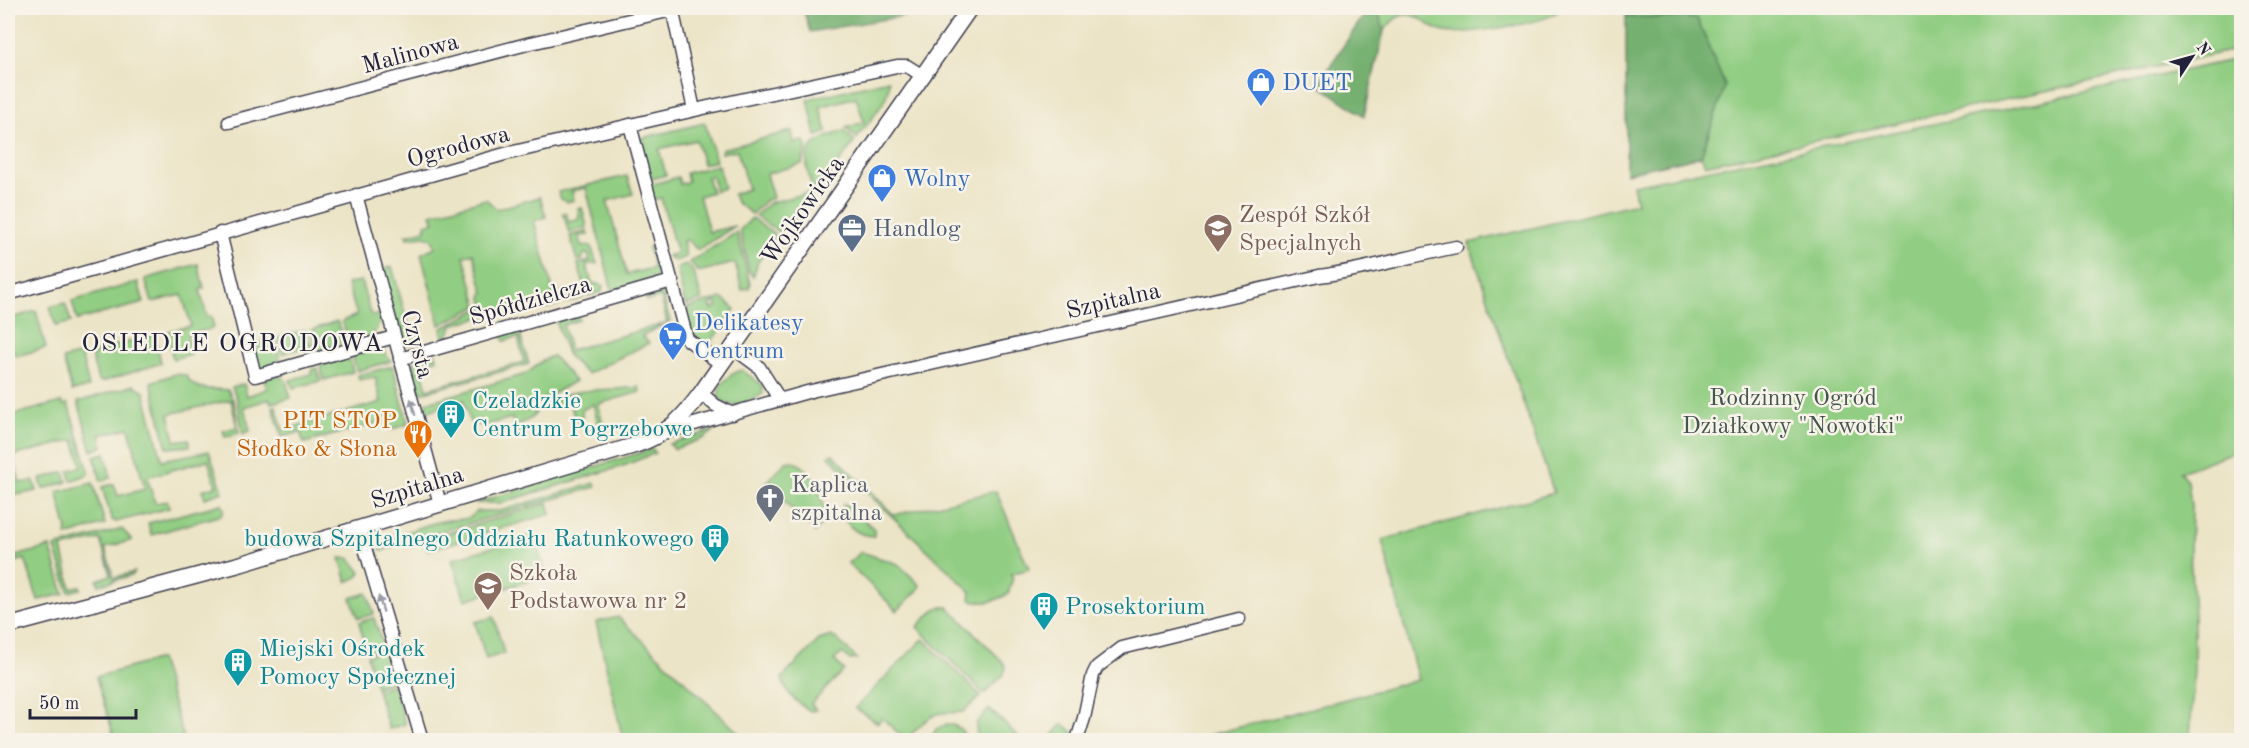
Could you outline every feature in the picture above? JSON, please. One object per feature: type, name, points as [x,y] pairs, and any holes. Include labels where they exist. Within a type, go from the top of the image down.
[{"type":"street","name":"Wojkowicka","points":[[665,432],[681,418],[721,364],[970,8]]},
{"type":"street","points":[[672,9],[694,110]]},
{"type":"street","name":"Malinowa","points":[[229,122],[531,43],[672,9]]},
{"type":"street","name":"Ogrodowa","points":[[8,294],[505,154],[897,66],[907,66],[923,75]]},
{"type":"street","points":[[630,125],[687,339],[721,364]]},
{"type":"street","name":"Czysta","points":[[356,195],[440,504]]},
{"type":"street","points":[[220,233],[255,376],[394,337]]},
{"type":"street","name":"Szpitalna","points":[[8,626],[217,570],[636,445],[665,432],[811,391],[1456,247]]},
{"type":"street","name":"Spółdzielcza","points":[[400,359],[672,281]]},
{"type":"street","points":[[732,347],[759,367],[780,400]]},
{"type":"street","points":[[700,393],[715,405],[733,414]]},
{"type":"street","points":[[359,528],[422,741]]},
{"type":"street","points":[[1077,741],[1089,701],[1093,675],[1097,667],[1107,658],[1122,648],[1239,620]]},
{"type":"green space","points":[[803,8],[921,8],[922,13],[810,32]]},
{"type":"green space","points":[[1367,8],[1377,8],[1384,31],[1364,116],[1318,84]]},
{"type":"green space","points":[[1377,8],[1561,8],[1546,18],[1500,28],[1444,32],[1412,15],[1402,15],[1396,18],[1384,31]]},
{"type":"green space","name":"Rodzinny Ogród Działkowy \"Nowotki\"","points":[[1626,8],[2241,8],[2241,449],[2180,472],[2188,481],[2191,505],[2190,554],[2194,615],[2194,668],[2190,740],[1191,740],[1418,680],[1382,540],[1554,493],[1469,243],[1637,203],[1633,185],[2002,110],[2232,60],[2234,50],[1705,165],[1701,156],[1725,86],[1697,18],[1626,17]]},
{"type":"green space","points":[[1626,17],[1697,18],[1725,86],[1701,156],[1626,173]]},
{"type":"green space","points":[[889,80],[889,88],[883,103],[857,138],[846,128],[864,122],[856,97],[820,107],[827,132],[816,136],[808,99]]},
{"type":"green space","points":[[705,123],[716,161],[703,164],[696,140],[659,149],[666,175],[648,180],[639,145],[642,138]]},
{"type":"green space","points":[[792,131],[794,143],[804,141],[807,146],[802,164],[766,174],[773,198],[766,200],[752,214],[736,202],[733,194],[748,189],[737,150],[721,153],[722,149]]},
{"type":"green space","points":[[844,131],[855,141],[835,168],[814,190],[807,162],[811,149],[828,136]]},
{"type":"green space","points":[[718,165],[724,188],[715,191],[712,176],[707,177],[712,192],[699,196],[709,232],[735,226],[698,250],[687,240],[683,241],[686,257],[675,261],[667,256],[677,253],[661,198],[652,200],[650,185],[678,177],[680,184],[688,182],[686,173]]},
{"type":"green space","points":[[627,176],[633,194],[607,201],[627,274],[654,268],[648,247],[653,246],[659,272],[655,277],[612,290],[586,188],[572,191],[574,200],[567,202],[561,199],[558,192]]},
{"type":"green space","points":[[807,193],[813,197],[779,232],[755,216],[769,203]]},
{"type":"green space","points":[[540,197],[546,217],[534,221],[554,294],[580,288],[583,298],[540,310],[531,303],[452,325],[449,335],[443,337],[441,329],[483,307],[482,294],[484,293],[473,253],[464,256],[478,306],[440,325],[421,254],[435,247],[432,239],[425,236],[408,238],[406,235],[426,230],[425,224],[434,222],[431,214],[486,199],[497,209]]},
{"type":"green space","points":[[582,208],[587,227],[569,233],[563,213],[566,213],[569,222],[579,219],[578,209]]},
{"type":"green space","points":[[752,218],[776,236],[758,262],[753,277],[749,271],[740,230]]},
{"type":"green space","points":[[587,231],[588,235],[579,236],[581,245],[591,246],[597,264],[586,264],[592,283],[603,285],[602,292],[587,296],[578,264],[590,261],[588,254],[584,254],[582,260],[577,261],[570,236]]},
{"type":"green space","points":[[737,232],[750,284],[749,288],[742,290],[735,263],[698,272],[690,262]]},
{"type":"green space","points":[[198,264],[204,288],[200,290],[207,317],[211,316],[214,328],[187,335],[191,354],[173,359],[167,334],[169,331],[191,326],[182,295],[152,302],[145,279]]},
{"type":"green space","points":[[687,264],[694,273],[702,300],[685,305],[677,269]]},
{"type":"green space","points":[[392,267],[411,335],[416,334],[419,342],[408,344],[400,336],[381,269]]},
{"type":"green space","points":[[361,281],[371,316],[382,314],[383,317],[372,337],[349,342],[342,321],[357,315],[347,284]]},
{"type":"green space","points":[[138,282],[144,303],[77,320],[72,301]]},
{"type":"green space","points":[[658,291],[663,295],[670,321],[667,323],[661,297],[647,301],[645,295]]},
{"type":"green space","points":[[722,298],[735,309],[705,350],[691,338],[683,318],[687,312],[686,308],[714,300],[714,303],[710,305],[712,309],[717,307],[716,300]]},
{"type":"green space","points":[[65,303],[71,322],[56,326],[50,307]]},
{"type":"green space","points":[[36,311],[46,348],[16,356],[14,351],[8,353],[8,319]]},
{"type":"green space","points":[[577,314],[579,320],[563,325],[570,350],[665,323],[642,336],[649,343],[587,374],[568,356],[556,322]]},
{"type":"green space","points":[[337,321],[344,342],[316,351],[311,330]]},
{"type":"green space","points":[[306,330],[313,353],[304,347],[282,354],[278,338]]},
{"type":"green space","points":[[519,331],[529,364],[421,393],[412,366],[417,359],[436,354],[437,359],[420,364],[427,389],[524,362],[518,337],[504,341],[502,335]]},
{"type":"green space","points":[[155,335],[161,363],[102,382],[98,380],[91,355],[96,354],[95,351]]},
{"type":"green space","points":[[274,339],[280,359],[275,368],[261,370],[252,352],[258,348],[257,344]]},
{"type":"green space","points":[[375,349],[382,350],[391,361],[357,371],[352,355]]},
{"type":"green space","points":[[81,354],[89,387],[72,391],[63,359]]},
{"type":"green space","points":[[349,356],[353,372],[324,380],[320,365]]},
{"type":"green space","points":[[553,356],[575,381],[539,402],[534,416],[521,423],[522,434],[517,436],[512,418],[483,426],[470,422],[464,400],[422,413],[428,402],[523,375]]},
{"type":"green space","points":[[393,366],[408,424],[390,430],[385,421],[304,443],[300,432],[282,437],[273,407],[276,406],[283,430],[381,402],[375,377],[359,380],[358,375]]},
{"type":"green space","points":[[317,368],[321,381],[293,388],[290,380],[311,374],[312,369]]},
{"type":"green space","points":[[742,370],[762,385],[763,393],[743,403],[727,404],[718,397],[720,388],[730,376]]},
{"type":"green space","points":[[175,374],[186,375],[189,381],[199,387],[228,390],[234,402],[239,433],[225,437],[223,431],[237,427],[231,400],[169,414],[175,441],[189,439],[190,446],[167,448],[151,382]]},
{"type":"green space","points":[[277,375],[285,379],[291,398],[271,403],[270,399],[244,407],[250,431],[243,434],[237,399],[232,387],[244,384],[247,396],[267,389],[264,379]]},
{"type":"green space","points":[[134,385],[144,391],[162,460],[209,451],[223,492],[205,498],[202,490],[216,486],[208,460],[147,477],[155,503],[168,501],[169,508],[116,522],[112,520],[102,487],[114,484],[118,496],[145,489],[129,428],[100,435],[103,446],[92,451],[78,402]]},
{"type":"green space","points":[[639,387],[640,392],[598,404],[605,433],[601,435],[593,404],[582,410],[582,418],[575,420],[570,402],[541,409],[551,401],[575,392]]},
{"type":"green space","points":[[62,402],[63,405],[68,404],[89,471],[87,475],[71,481],[69,471],[82,466],[74,440],[13,456],[20,483],[34,481],[37,491],[16,495],[12,493],[8,477],[8,416]]},
{"type":"green space","points":[[717,429],[704,438],[675,449],[669,444]]},
{"type":"green space","points":[[653,449],[655,453],[623,466],[501,503],[475,503]]},
{"type":"green space","points":[[105,453],[111,478],[101,481],[94,456]]},
{"type":"green space","points":[[833,454],[894,515],[996,491],[1029,569],[1011,574],[1013,578],[1008,594],[1003,597],[984,602],[970,599],[971,592],[829,456]]},
{"type":"green space","points":[[792,461],[800,465],[812,477],[823,502],[827,519],[815,532],[766,483],[786,462]]},
{"type":"green space","points":[[64,472],[67,482],[43,489],[40,479]]},
{"type":"green space","points":[[93,483],[105,524],[66,536],[67,530],[57,492]]},
{"type":"green space","points":[[595,483],[596,487],[397,544],[383,551],[380,550],[391,540],[421,527],[448,520],[466,519],[477,511],[500,511]]},
{"type":"green space","points":[[548,503],[551,514],[428,550],[425,540]]},
{"type":"green space","points":[[222,504],[224,509],[222,515],[151,535],[148,523]]},
{"type":"green space","points":[[843,504],[848,505],[874,529],[874,536],[862,534],[851,527],[844,517]]},
{"type":"green space","points":[[122,529],[132,540],[105,548],[114,578],[134,572],[133,575],[99,585],[97,580],[111,575],[100,539],[62,548],[71,588],[80,586],[81,589],[69,592],[55,547]]},
{"type":"green space","points":[[534,535],[546,576],[465,600],[452,559]]},
{"type":"green space","points":[[50,547],[64,594],[38,600],[25,559],[8,564],[8,558]]},
{"type":"green space","points":[[861,552],[898,564],[920,585],[918,590],[897,611],[848,563]]},
{"type":"green space","points":[[340,558],[349,558],[361,572],[358,577],[347,582]]},
{"type":"green space","points":[[367,593],[374,614],[358,618],[351,598]]},
{"type":"green space","points":[[948,607],[1003,662],[1006,668],[1003,675],[984,694],[917,627],[935,609]]},
{"type":"green space","points":[[494,617],[504,653],[486,659],[475,622]]},
{"type":"green space","points":[[618,617],[746,740],[623,740],[596,622]]},
{"type":"green space","points":[[374,618],[384,648],[367,653],[359,622]]},
{"type":"green space","points":[[831,636],[857,659],[850,660],[843,653],[834,660],[844,670],[811,704],[816,710],[811,711],[793,698],[782,678],[819,640]]},
{"type":"green space","points":[[923,639],[981,696],[963,712],[942,713],[931,717],[906,740],[882,718],[878,723],[855,708]]},
{"type":"green space","points":[[384,650],[393,681],[376,687],[367,656]]},
{"type":"green space","points":[[160,659],[184,740],[115,740],[96,677]]},
{"type":"green space","points":[[394,684],[405,724],[389,729],[377,690]]},
{"type":"green space","points":[[989,709],[1022,740],[977,740],[976,723]]},
{"type":"green space","points":[[947,724],[960,729],[966,740],[930,740],[936,729]]},
{"type":"green space","points":[[1063,724],[1073,732],[1072,740],[1051,740],[1053,735]]},
{"type":"place","name":"DUET","points":[[1261,108]]},
{"type":"place","name":"Wolny","points":[[882,204]]},
{"type":"place","name":"Handlog","points":[[852,254]]},
{"type":"place","name":"Zespół Szkół Specjalnych","points":[[1218,254]]},
{"type":"place","name":"Delikatesy Centrum","points":[[673,362]]},
{"type":"place","name":"Czeladzkie Centrum Pogrzebowe","points":[[451,440]]},
{"type":"place","name":"PIT STOP Słodko & Słona","points":[[418,460]]},
{"type":"place","name":"Kaplica szpitalna","points":[[770,524]]},
{"type":"place","name":"budowa Szpitalnego Oddziału Ratunkowego","points":[[715,564]]},
{"type":"place","name":"Szkoła Podstawowa nr 2","points":[[488,612]]},
{"type":"place","name":"Prosektorium","points":[[1044,632]]},
{"type":"place","name":"Miejski Ośrodek Pomocy Społecznej","points":[[238,688]]},
{"type":"district","name":"OSIEDLE OGRODOWA","points":[[233,342]]}]
